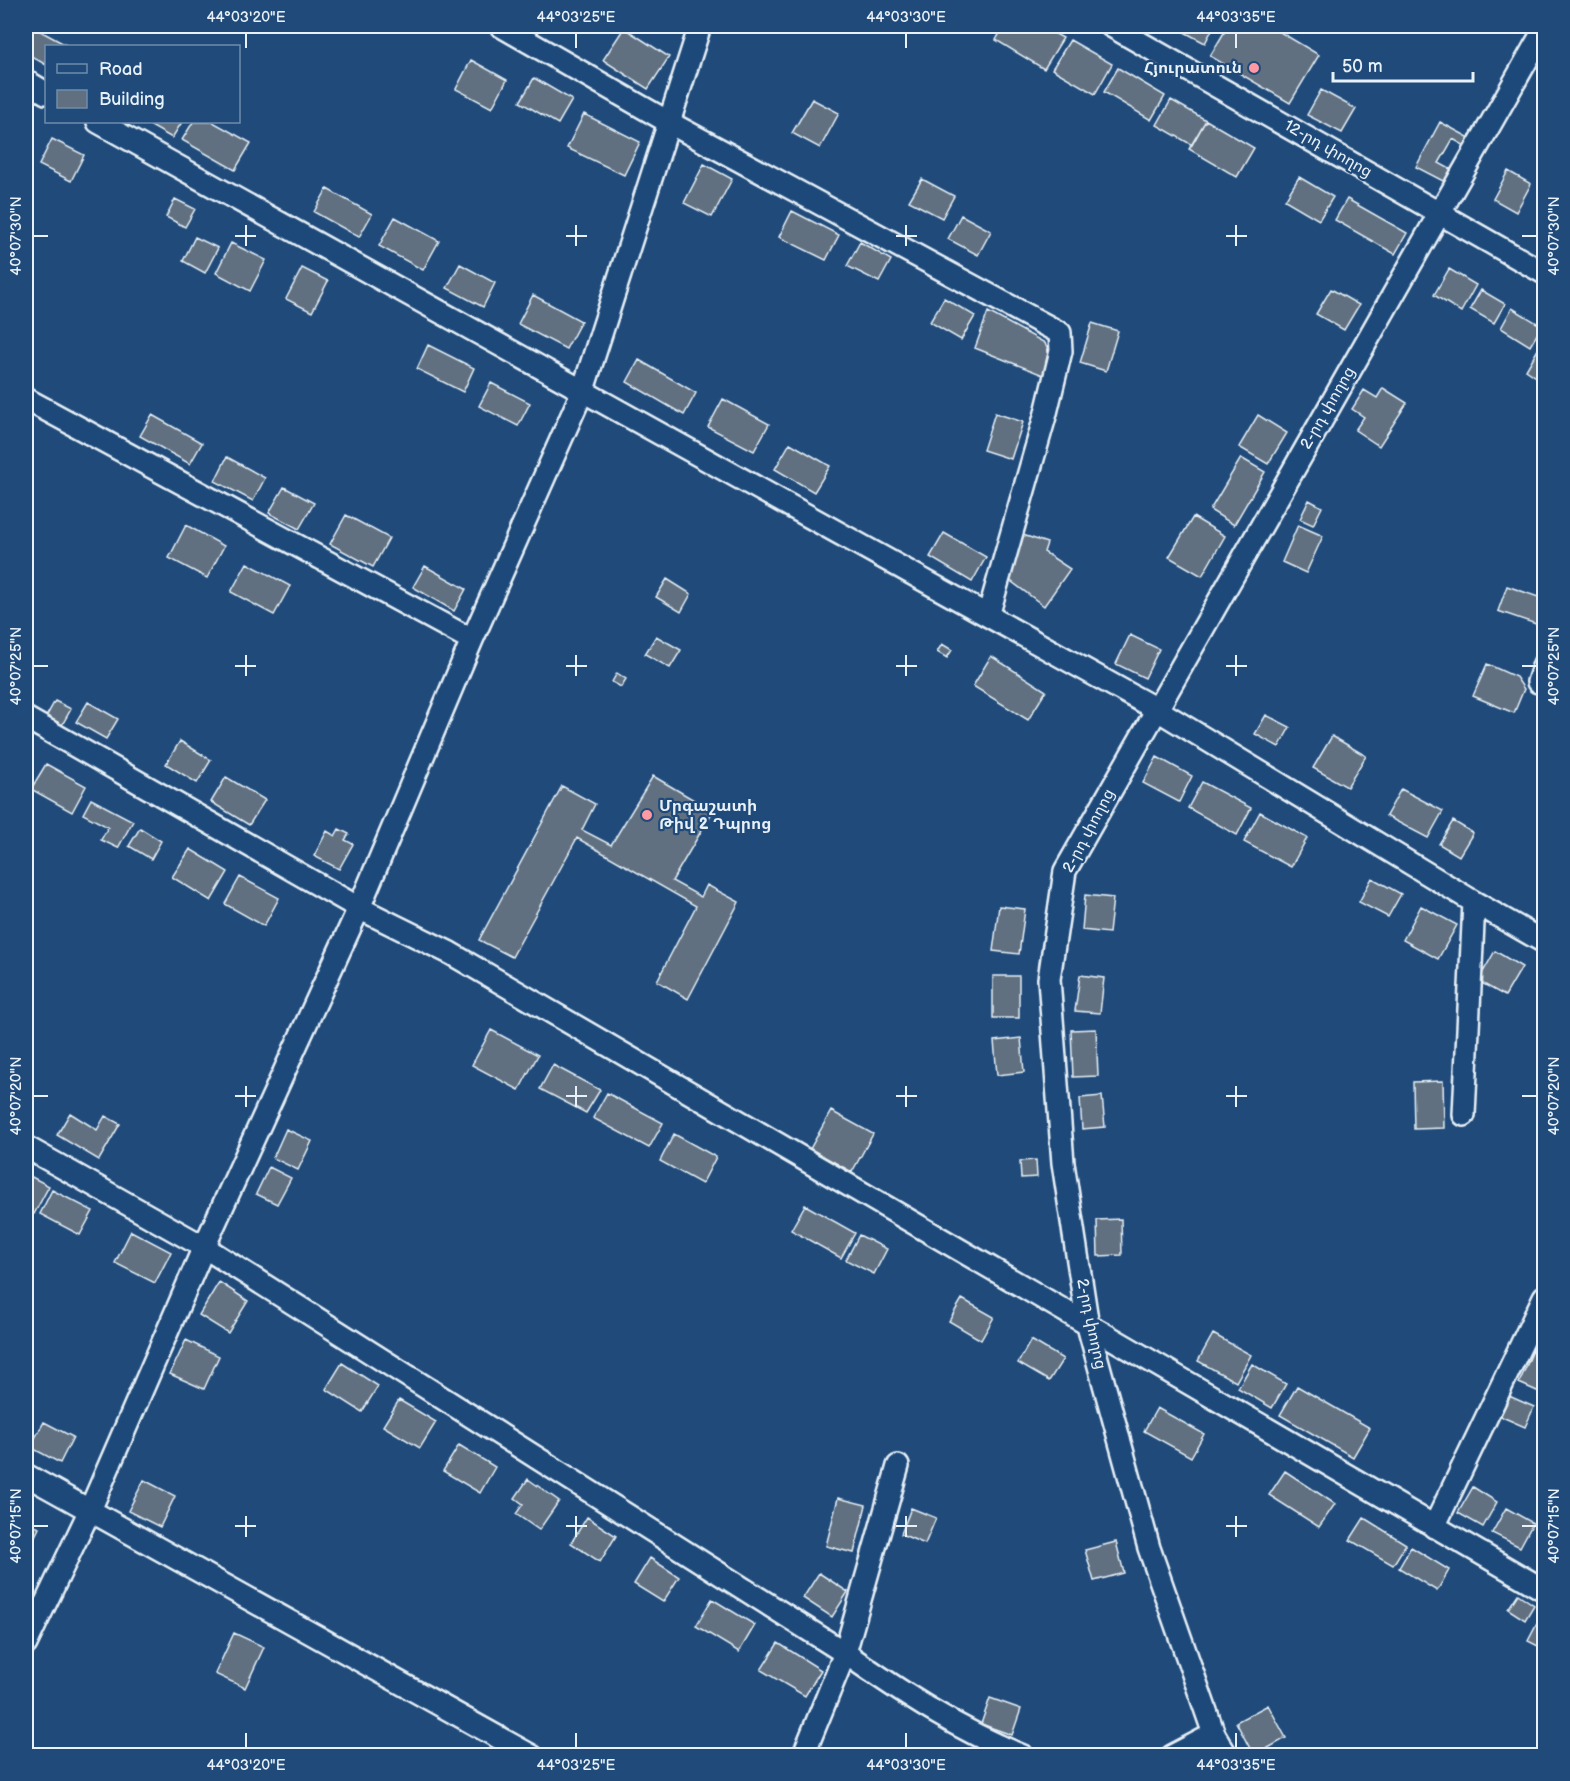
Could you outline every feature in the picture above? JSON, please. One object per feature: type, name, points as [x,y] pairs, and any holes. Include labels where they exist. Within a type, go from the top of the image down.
[{"type":"street","points":[[501,26],[670,123],[1060,333],[1061,351],[1046,413],[988,616]]},
{"type":"street","points":[[26,1644],[90,1510],[204,1248],[359,908],[472,640],[583,390],[700,26]]},
{"type":"street","name":"12-րդ փողոց","points":[[1111,26],[1545,273]]},
{"type":"street","name":"2-րդ փողոց","points":[[1227,1755],[1214,1734],[1149,1548],[1088,1326],[1063,1163],[1049,979],[1065,871],[1545,30]]},
{"type":"street","points":[[26,81],[45,92]]},
{"type":"street","points":[[100,123],[1156,709],[1474,902],[1545,942]]},
{"type":"street","points":[[26,399],[472,640]]},
{"type":"street","points":[[26,718],[359,908],[450,953],[1545,1590]]},
{"type":"street","points":[[1464,1115],[1474,902]]},
{"type":"street","points":[[26,1147],[204,1248],[845,1653],[911,1700],[990,1743],[1023,1755]]},
{"type":"street","points":[[1434,1527],[1545,1297]]},
{"type":"street","points":[[803,1755],[845,1653],[898,1466]]},
{"type":"street","points":[[26,1475],[532,1755]]},
{"type":"street","points":[[1172,1755],[1214,1734]]},
{"type":"building","points":[[26,26],[31,26],[66,45],[45,45],[45,64],[26,53]]},
{"type":"building","points":[[1004,26],[1041,26],[1063,38],[1044,69],[996,40]]},
{"type":"building","points":[[1173,26],[1214,26],[1205,43]]},
{"type":"building","points":[[1228,26],[1270,26],[1319,55],[1290,103],[1210,56]]},
{"type":"building","points":[[624,28],[669,57],[648,89],[603,60]]},
{"type":"building","points":[[1070,40],[1112,64],[1095,94],[1052,69]]},
{"type":"building","points":[[471,60],[507,80],[492,108],[456,89]]},
{"type":"building","points":[[1118,68],[1165,96],[1151,120],[1104,92]]},
{"type":"building","points":[[534,78],[572,100],[558,124],[520,102]]},
{"type":"building","points":[[1321,90],[1356,109],[1342,133],[1307,115]]},
{"type":"building","points":[[812,99],[839,113],[820,148],[792,133]]},
{"type":"building","points":[[1171,100],[1206,120],[1192,145],[1157,125]]},
{"type":"building","points":[[584,114],[640,142],[624,175],[567,148]]},
{"type":"building","points":[[1206,120],[1254,148],[1237,177],[1189,149]]},
{"type":"building","points":[[1440,122],[1470,138],[1465,146],[1453,139],[1439,163],[1452,170],[1445,182],[1416,167]]},
{"type":"building","points":[[146,123],[181,123],[172,138]]},
{"type":"building","points":[[192,123],[215,123],[251,143],[235,170],[182,140]]},
{"type":"building","points":[[52,139],[84,155],[71,181],[39,165]]},
{"type":"building","points":[[704,164],[732,179],[712,217],[684,203]]},
{"type":"building","points":[[1508,171],[1531,184],[1516,212],[1493,199]]},
{"type":"building","points":[[1299,177],[1333,197],[1319,220],[1285,200]]},
{"type":"building","points":[[922,179],[954,196],[942,218],[909,201]]},
{"type":"building","points":[[327,189],[372,214],[359,237],[314,212]]},
{"type":"building","points":[[175,199],[195,209],[185,227],[166,217]]},
{"type":"building","points":[[1347,199],[1407,233],[1395,254],[1335,220]]},
{"type":"building","points":[[792,211],[839,235],[826,260],[779,237]]},
{"type":"building","points":[[961,215],[991,231],[978,255],[948,239]]},
{"type":"building","points":[[395,217],[439,241],[423,270],[379,246]]},
{"type":"building","points":[[195,237],[218,248],[205,273],[183,261]]},
{"type":"building","points":[[860,242],[891,260],[879,282],[847,266]]},
{"type":"building","points":[[231,243],[266,260],[250,291],[216,273]]},
{"type":"building","points":[[460,264],[495,283],[483,307],[447,288]]},
{"type":"building","points":[[302,268],[328,281],[312,312],[286,299]]},
{"type":"building","points":[[1449,269],[1476,285],[1461,312],[1434,295]]},
{"type":"building","points":[[1331,289],[1359,305],[1344,330],[1316,314]]},
{"type":"building","points":[[1481,290],[1505,304],[1494,323],[1470,309]]},
{"type":"building","points":[[533,295],[581,321],[566,349],[518,324]]},
{"type":"building","points":[[944,298],[975,316],[961,340],[930,322]]},
{"type":"building","points":[[1512,308],[1542,326],[1530,346],[1501,328]]},
{"type":"building","points":[[988,312],[1045,343],[1049,354],[1043,375],[975,348]]},
{"type":"building","points":[[1092,323],[1118,331],[1106,371],[1080,363]]},
{"type":"building","points":[[1544,339],[1544,382],[1526,370]]},
{"type":"building","points":[[428,345],[474,368],[463,392],[417,369]]},
{"type":"building","points":[[639,360],[696,393],[684,415],[627,382]]},
{"type":"building","points":[[491,383],[530,403],[518,426],[479,406]]},
{"type":"building","points":[[1383,388],[1407,403],[1379,446],[1355,430],[1364,417],[1352,409],[1364,390],[1377,398]]},
{"type":"building","points":[[723,399],[769,424],[754,451],[708,427]]},
{"type":"building","points":[[995,413],[1023,422],[1011,459],[983,450]]},
{"type":"building","points":[[152,415],[202,443],[190,464],[140,436]]},
{"type":"building","points":[[1258,415],[1287,433],[1268,464],[1239,447]]},
{"type":"building","points":[[790,443],[830,466],[814,492],[775,469]]},
{"type":"building","points":[[227,457],[265,478],[253,501],[215,481]]},
{"type":"building","points":[[1241,458],[1265,472],[1234,525],[1210,510]]},
{"type":"building","points":[[284,487],[314,503],[299,529],[269,513]]},
{"type":"building","points":[[1309,500],[1322,507],[1313,525],[1300,519]]},
{"type":"building","points":[[346,515],[389,538],[373,567],[330,544]]},
{"type":"building","points":[[1193,517],[1225,536],[1202,576],[1169,557]]},
{"type":"building","points":[[186,525],[224,546],[207,578],[169,558]]},
{"type":"building","points":[[1298,525],[1323,536],[1306,573],[1282,562]]},
{"type":"building","points":[[944,533],[986,557],[972,582],[930,557]]},
{"type":"building","points":[[1023,535],[1047,543],[1044,552],[1070,569],[1044,606],[1008,579]]},
{"type":"building","points":[[247,563],[290,586],[274,615],[231,592]]},
{"type":"building","points":[[425,566],[466,589],[454,611],[413,587]]},
{"type":"building","points":[[667,579],[691,594],[681,612],[656,597]]},
{"type":"building","points":[[1507,586],[1544,599],[1544,610],[1539,625],[1498,611]]},
{"type":"building","points":[[1130,635],[1159,649],[1145,678],[1116,664]]},
{"type":"building","points":[[656,636],[681,650],[670,668],[645,654]]},
{"type":"building","points":[[942,644],[952,650],[947,658],[937,652]]},
{"type":"building","points":[[991,656],[1046,691],[1028,720],[973,686]]},
{"type":"building","points":[[1487,664],[1516,677],[1524,689],[1514,713],[1473,696]]},
{"type":"building","points":[[617,673],[626,679],[621,687],[612,682]]},
{"type":"building","points":[[55,701],[71,709],[62,725],[46,717]]},
{"type":"building","points":[[88,702],[118,719],[106,739],[76,722]]},
{"type":"building","points":[[1266,715],[1290,727],[1279,747],[1255,734]]},
{"type":"building","points":[[1332,736],[1366,756],[1347,787],[1313,768]]},
{"type":"building","points":[[180,741],[211,760],[197,783],[166,764]]},
{"type":"building","points":[[1157,757],[1192,776],[1179,802],[1143,783]]},
{"type":"building","points":[[46,764],[86,786],[72,812],[31,789]]},
{"type":"building","points":[[653,776],[713,811],[672,881],[701,897],[707,885],[739,902],[688,999],[657,981],[696,906],[577,838],[512,957],[479,940],[562,786],[595,804],[582,830],[611,845]]},
{"type":"building","points":[[226,777],[265,800],[249,825],[211,802]]},
{"type":"building","points":[[1202,782],[1251,808],[1237,835],[1188,808]]},
{"type":"building","points":[[1401,789],[1443,811],[1428,838],[1386,816]]},
{"type":"building","points":[[91,799],[133,821],[118,848],[101,840],[108,827],[83,814]]},
{"type":"building","points":[[1260,812],[1307,838],[1291,867],[1244,842]]},
{"type":"building","points":[[1453,821],[1473,833],[1459,856],[1439,844]]},
{"type":"building","points":[[140,828],[161,841],[151,859],[129,846]]},
{"type":"building","points":[[339,829],[349,834],[345,840],[353,844],[339,869],[314,856],[327,831],[335,836]]},
{"type":"building","points":[[190,849],[228,872],[211,901],[172,877]]},
{"type":"building","points":[[240,877],[279,898],[264,926],[225,904]]},
{"type":"building","points":[[1372,878],[1401,894],[1388,917],[1359,902]]},
{"type":"building","points":[[1085,895],[1113,898],[1109,933],[1082,930]]},
{"type":"building","points":[[999,906],[1025,909],[1019,954],[993,951]]},
{"type":"building","points":[[1421,906],[1457,925],[1438,959],[1403,940]]},
{"type":"building","points":[[1495,951],[1522,967],[1505,996],[1478,981]]},
{"type":"building","points":[[1080,975],[1104,978],[1100,1013],[1075,1011]]},
{"type":"building","points":[[993,976],[1019,976],[1019,1018],[993,1018]]},
{"type":"building","points":[[1096,1029],[1098,1076],[1073,1077],[1071,1030]]},
{"type":"building","points":[[491,1030],[538,1055],[519,1090],[472,1065]]},
{"type":"building","points":[[1021,1038],[1024,1072],[997,1075],[994,1041]]},
{"type":"building","points":[[553,1065],[600,1090],[586,1113],[540,1089]]},
{"type":"building","points":[[1443,1081],[1444,1128],[1414,1129],[1413,1082]]},
{"type":"building","points":[[607,1093],[663,1123],[649,1148],[593,1118]]},
{"type":"building","points":[[1102,1096],[1105,1127],[1082,1129],[1080,1098]]},
{"type":"building","points":[[831,1111],[873,1134],[852,1172],[810,1149]]},
{"type":"building","points":[[70,1113],[97,1130],[105,1116],[120,1124],[99,1160],[57,1135]]},
{"type":"building","points":[[286,1129],[312,1141],[298,1170],[273,1158]]},
{"type":"building","points":[[674,1134],[716,1157],[702,1184],[660,1161]]},
{"type":"building","points":[[1036,1160],[1037,1177],[1021,1178],[1020,1161]]},
{"type":"building","points":[[269,1167],[291,1178],[277,1204],[256,1194]]},
{"type":"building","points":[[26,1174],[49,1186],[34,1214],[26,1210]]},
{"type":"building","points":[[52,1190],[93,1211],[80,1235],[40,1214]]},
{"type":"building","points":[[805,1205],[855,1233],[841,1258],[791,1230]]},
{"type":"building","points":[[1121,1219],[1122,1255],[1098,1256],[1097,1220]]},
{"type":"building","points":[[131,1231],[171,1252],[155,1283],[115,1263]]},
{"type":"building","points":[[859,1235],[887,1249],[874,1274],[846,1260]]},
{"type":"building","points":[[219,1282],[248,1301],[228,1333],[199,1315]]},
{"type":"building","points":[[962,1299],[994,1317],[981,1340],[949,1321]]},
{"type":"building","points":[[1213,1334],[1251,1355],[1236,1382],[1198,1361]]},
{"type":"building","points":[[1538,1339],[1544,1342],[1544,1394],[1519,1383]]},
{"type":"building","points":[[186,1340],[219,1356],[204,1389],[170,1374]]},
{"type":"building","points":[[1031,1340],[1063,1359],[1049,1381],[1018,1363]]},
{"type":"building","points":[[342,1363],[378,1386],[362,1412],[326,1389]]},
{"type":"building","points":[[1252,1364],[1286,1384],[1272,1408],[1238,1388]]},
{"type":"building","points":[[1297,1386],[1370,1428],[1353,1457],[1280,1415]]},
{"type":"building","points":[[1509,1396],[1534,1407],[1525,1427],[1500,1416]]},
{"type":"building","points":[[399,1400],[436,1422],[420,1448],[383,1426]]},
{"type":"building","points":[[1157,1408],[1204,1434],[1191,1457],[1144,1431]]},
{"type":"building","points":[[44,1422],[73,1437],[60,1463],[30,1447]]},
{"type":"building","points":[[459,1445],[495,1467],[480,1493],[443,1471]]},
{"type":"building","points":[[1285,1471],[1335,1504],[1319,1527],[1269,1495]]},
{"type":"building","points":[[528,1479],[559,1501],[539,1530],[516,1514],[523,1504],[515,1498]]},
{"type":"building","points":[[144,1480],[175,1496],[160,1527],[128,1511]]},
{"type":"building","points":[[1473,1487],[1497,1502],[1483,1527],[1458,1513]]},
{"type":"building","points":[[838,1498],[866,1505],[854,1553],[826,1546]]},
{"type":"building","points":[[911,1508],[936,1518],[925,1544],[901,1534]]},
{"type":"building","points":[[1506,1508],[1533,1523],[1520,1547],[1492,1533]]},
{"type":"building","points":[[587,1517],[616,1536],[600,1562],[571,1543]]},
{"type":"building","points":[[1364,1518],[1406,1544],[1393,1565],[1350,1540]]},
{"type":"building","points":[[26,1521],[39,1528],[26,1554]]},
{"type":"building","points":[[1116,1542],[1124,1573],[1094,1581],[1085,1550]]},
{"type":"building","points":[[1411,1547],[1449,1570],[1437,1591],[1399,1568]]},
{"type":"building","points":[[650,1558],[679,1577],[663,1602],[634,1584]]},
{"type":"building","points":[[819,1573],[848,1592],[832,1617],[803,1598]]},
{"type":"building","points":[[1518,1594],[1534,1605],[1525,1620],[1508,1609]]},
{"type":"building","points":[[712,1599],[755,1625],[739,1652],[696,1626]]},
{"type":"building","points":[[1541,1616],[1544,1618],[1544,1649],[1528,1641]]},
{"type":"building","points":[[234,1633],[264,1647],[245,1688],[215,1674]]},
{"type":"building","points":[[778,1643],[821,1670],[805,1696],[761,1670]]},
{"type":"building","points":[[990,1698],[1021,1709],[1012,1735],[981,1724]]},
{"type":"building","points":[[1268,1705],[1286,1738],[1254,1756],[1236,1722]]},
{"type":"place","name":"Հյուրատուն","points":[[1254,68]]},
{"type":"place","name":"Մրգաշատի Թիվ 2 Դպրոց","points":[[647,815]]}]
